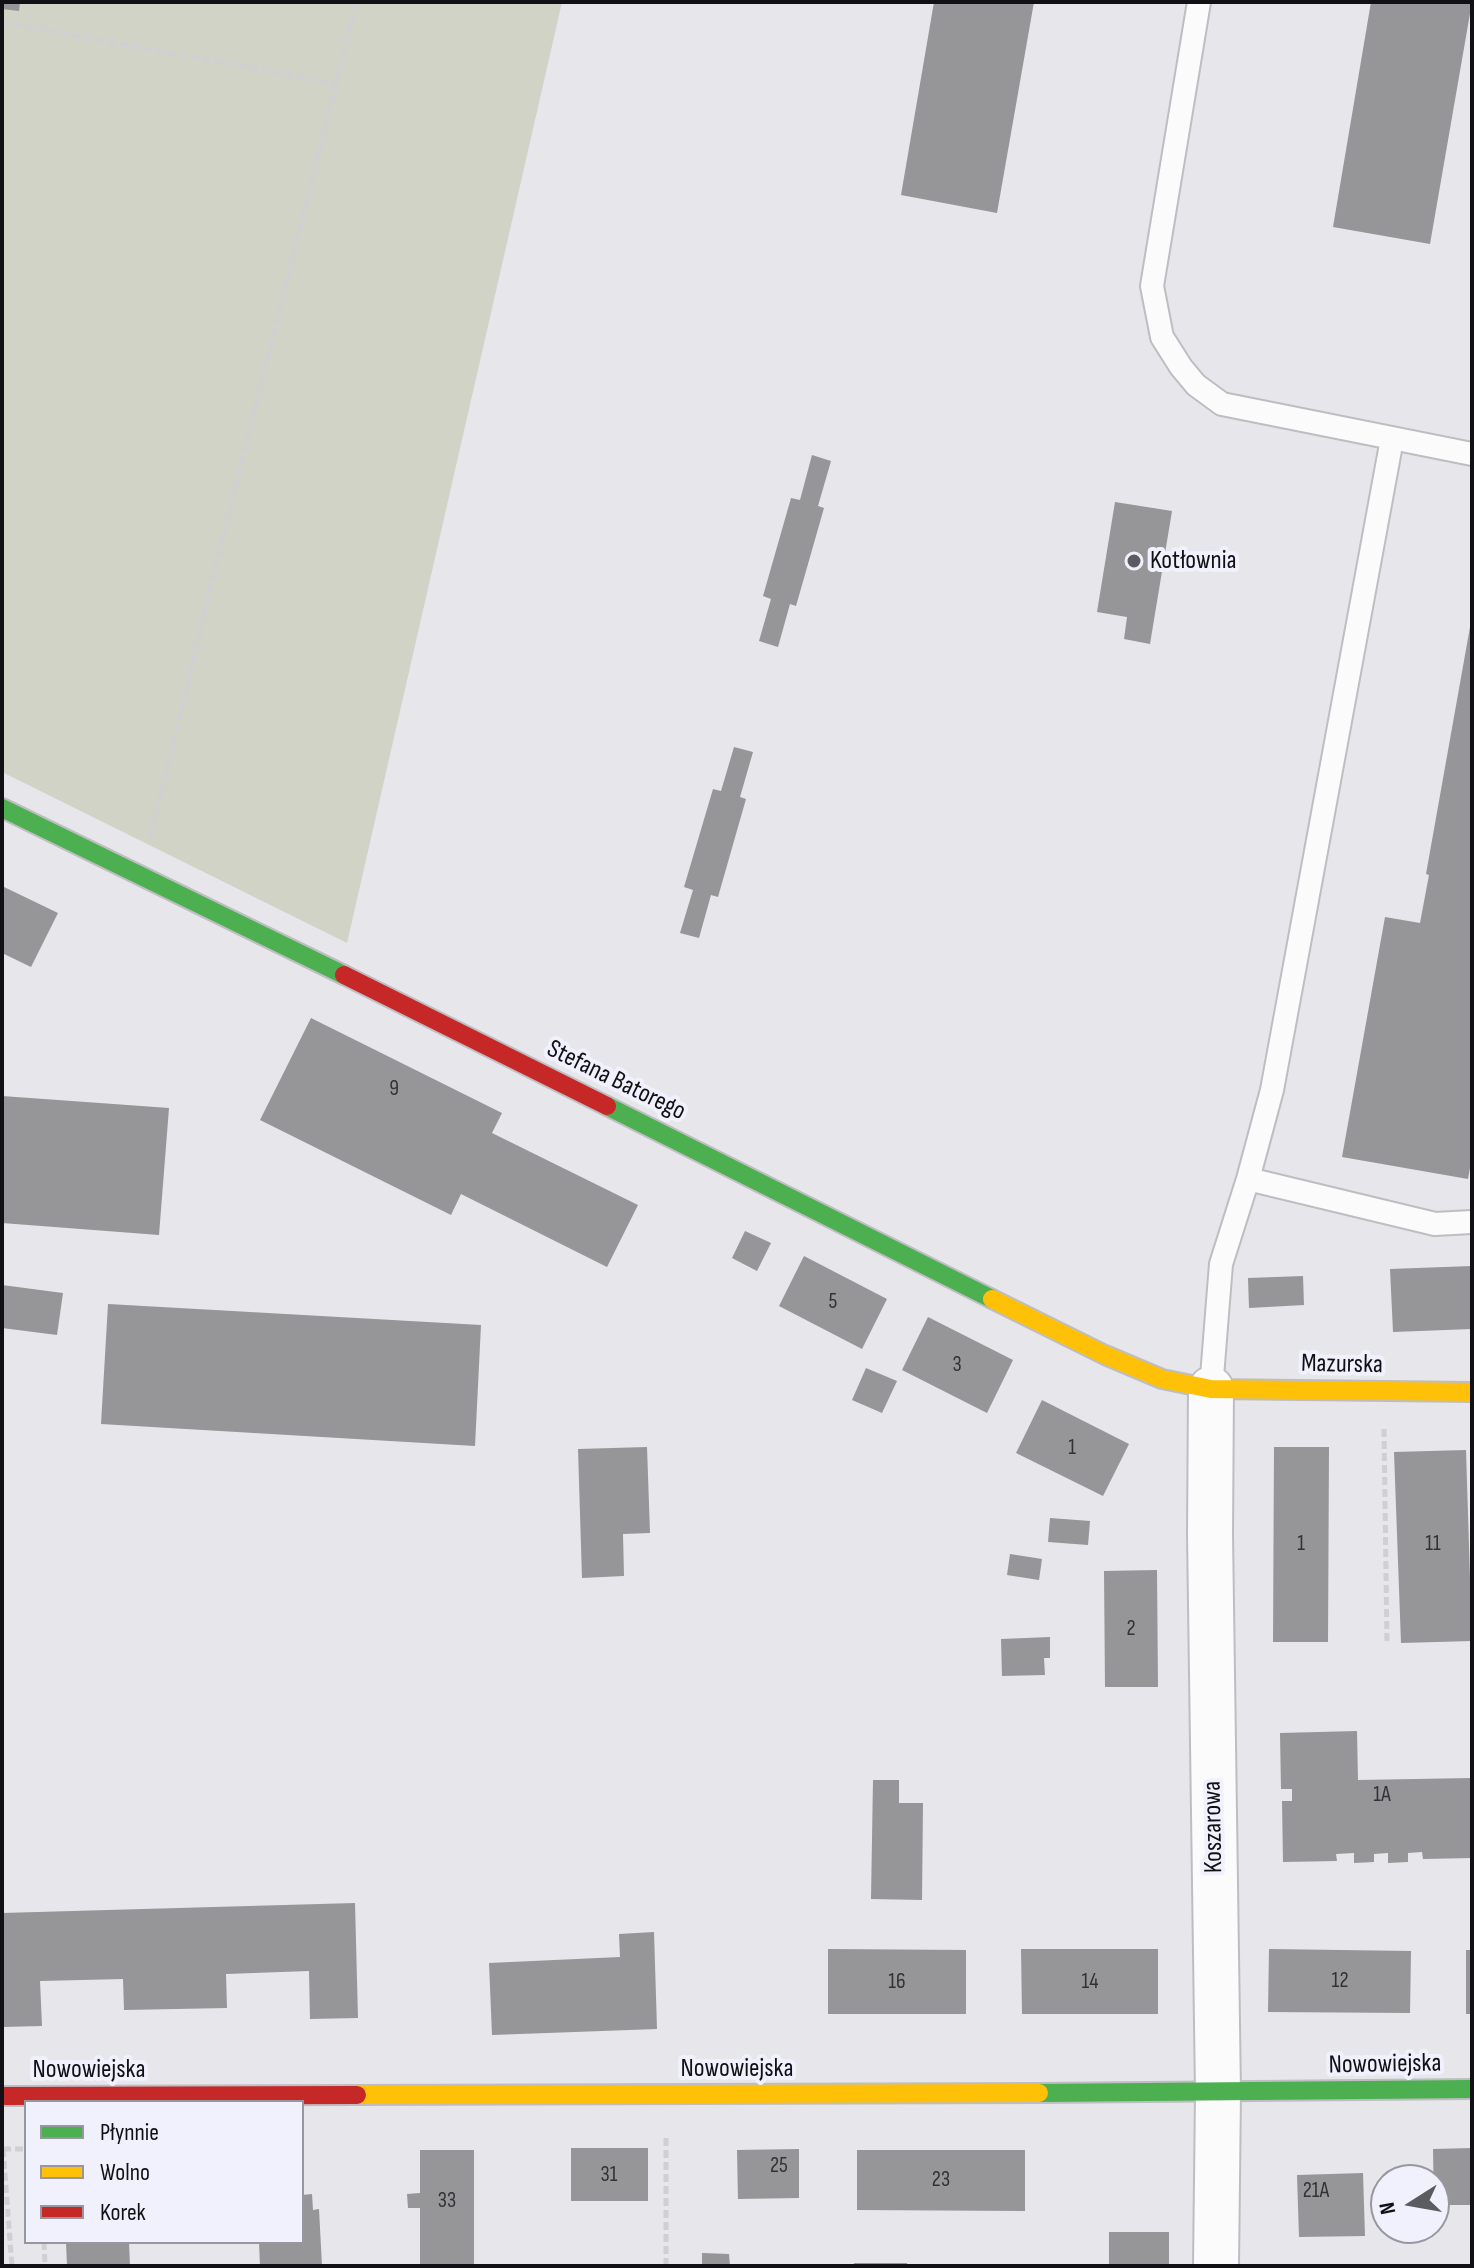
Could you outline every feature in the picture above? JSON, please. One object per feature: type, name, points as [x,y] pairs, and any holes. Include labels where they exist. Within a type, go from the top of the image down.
[{"type":"street","name":"Stefana Batorego","points":[[2,808],[1105,1355],[1162,1379],[1211,1389]]},
{"type":"street","name":"Mazurska","points":[[1211,1389],[1472,1392]]},
{"type":"street","name":"Koszarowa","points":[[1211,1389],[1210,1534],[1218,2093],[1216,2266]]},
{"type":"street","name":"Nowowiejska","points":[[2,2096],[1218,2093],[1472,2089]]},
{"type":"lane","points":[[1199,2],[1152,286],[1162,337],[1196,385],[1222,404],[1472,454]]},
{"type":"lane","points":[[1211,1389],[1221,1264],[1248,1179],[1275,1075],[1392,439]]},
{"type":"lane","points":[[1248,1179],[1435,1224],[1472,1222]]},
{"type":"path","points":[[142,877],[356,2]]},
{"type":"path","points":[[2,22],[338,84]]},
{"type":"path","points":[[1384,1414],[1387,1644]]},
{"type":"path","points":[[666,2123],[666,2266]]},
{"type":"path","points":[[12,2266],[2,2149],[24,2149]]},
{"type":"path","points":[[44,2244],[45,2266]]},
{"type":"shaded area","points":[[2,2],[562,2],[347,943],[2,772]]},
{"type":"building","points":[[2,2],[20,2],[19,11],[2,9]]},
{"type":"building","points":[[934,2],[1034,2],[997,213],[901,195]]},
{"type":"building","points":[[1371,2],[1472,2],[1430,244],[1333,227]]},
{"type":"building","points":[[812,455],[831,461],[818,506],[824,508],[796,606],[790,604],[778,647],[759,641],[771,599],[763,596],[791,498],[800,500]]},
{"type":"building","name":"Kotłownia","points":[[1115,502],[1172,511],[1150,644],[1124,639],[1127,617],[1097,612]]},
{"type":"building","points":[[1470,627],[1472,1157],[1468,1179],[1342,1157],[1385,917],[1420,923]]},
{"type":"building","points":[[734,747],[753,752],[740,797],[746,799],[718,897],[711,895],[699,938],[680,933],[693,890],[684,887],[713,789],[721,791]]},
{"type":"building","points":[[2,886],[58,913],[31,967],[2,953]]},
{"type":"building","points":[[311,1018],[502,1113],[492,1133],[638,1205],[607,1267],[461,1194],[451,1215],[260,1120]]},
{"type":"building","points":[[2,1096],[169,1108],[159,1235],[2,1223]]},
{"type":"building","points":[[745,1231],[771,1243],[757,1271],[732,1258]]},
{"type":"building","points":[[804,1256],[887,1299],[862,1349],[779,1306]]},
{"type":"building","points":[[1472,1266],[1472,1329],[1393,1332],[1390,1269]]},
{"type":"building","points":[[1303,1276],[1304,1305],[1249,1308],[1248,1278]]},
{"type":"building","points":[[2,1285],[63,1293],[57,1335],[2,1328]]},
{"type":"building","points":[[108,1304],[481,1325],[475,1446],[101,1424]]},
{"type":"building","points":[[928,1317],[1013,1360],[987,1413],[902,1370]]},
{"type":"building","points":[[866,1368],[897,1381],[882,1413],[852,1400]]},
{"type":"building","points":[[1042,1400],[1129,1444],[1103,1496],[1016,1453]]},
{"type":"building","points":[[647,1447],[650,1533],[623,1534],[624,1576],[582,1578],[578,1449]]},
{"type":"building","points":[[1274,1447],[1329,1447],[1328,1642],[1273,1642]]},
{"type":"building","points":[[1466,1450],[1472,1641],[1401,1643],[1394,1452]]},
{"type":"building","points":[[1050,1518],[1090,1521],[1088,1545],[1048,1542]]},
{"type":"building","points":[[1010,1554],[1042,1559],[1039,1580],[1007,1575]]},
{"type":"building","points":[[1157,1570],[1158,1687],[1105,1687],[1104,1571]]},
{"type":"building","points":[[1050,1637],[1050,1658],[1044,1658],[1045,1675],[1002,1676],[1001,1639]]},
{"type":"building","points":[[1357,1731],[1358,1780],[1472,1778],[1472,1858],[1423,1859],[1422,1852],[1408,1853],[1408,1862],[1388,1863],[1388,1853],[1374,1854],[1374,1862],[1354,1863],[1354,1853],[1336,1854],[1337,1861],[1283,1862],[1282,1801],[1292,1801],[1292,1789],[1281,1789],[1280,1733]]},
{"type":"building","points":[[873,1780],[899,1780],[899,1803],[923,1803],[922,1900],[871,1899]]},
{"type":"building","points":[[355,1903],[358,2018],[310,2019],[309,1971],[226,1974],[227,2008],[124,2010],[123,1979],[40,1981],[42,2026],[2,2027],[2,1913]]},
{"type":"building","points":[[654,1932],[657,2029],[492,2035],[489,1963],[620,1957],[619,1934]]},
{"type":"building","points":[[828,1949],[966,1950],[966,2014],[828,2014]]},
{"type":"building","points":[[1021,1949],[1158,1949],[1158,2014],[1022,2014]]},
{"type":"building","points":[[1269,1949],[1411,1951],[1410,2013],[1268,2012]]},
{"type":"building","points":[[1466,1950],[1472,1950],[1472,2014],[1466,2014]]},
{"type":"building","points":[[571,2148],[648,2148],[648,2201],[571,2201]]},
{"type":"building","points":[[1472,2148],[1472,2205],[1450,2205],[1450,2164],[1433,2164],[1433,2149]]},
{"type":"building","points":[[799,2149],[799,2198],[738,2199],[737,2150]]},
{"type":"building","points":[[420,2150],[474,2150],[474,2266],[420,2266],[420,2208],[408,2208],[407,2194],[420,2193]]},
{"type":"building","points":[[857,2150],[1025,2150],[1025,2211],[857,2210]]},
{"type":"building","points":[[1363,2173],[1365,2236],[1299,2237],[1297,2175]]},
{"type":"building","points":[[312,2194],[313,2210],[319,2209],[322,2266],[260,2266],[259,2244],[304,2244],[304,2195]]},
{"type":"building","points":[[1109,2232],[1169,2232],[1169,2266],[1109,2266]]},
{"type":"building","points":[[66,2244],[129,2244],[130,2266],[67,2266]]},
{"type":"building","points":[[702,2253],[729,2254],[730,2266],[702,2266]]},
{"type":"building","points":[[854,2263],[907,2263],[907,2266],[854,2266]]},
{"type":"traffic: fast","points":[[2,808],[344,975]]},
{"type":"traffic: fast","points":[[607,1106],[992,1299]]},
{"type":"traffic: fast","points":[[1039,2093],[1472,2089]]},
{"type":"traffic: slow","points":[[992,1299],[1105,1355],[1162,1379],[1211,1389],[1472,1392]]},
{"type":"traffic: slow","points":[[357,2095],[1039,2093]]},
{"type":"traffic: jam","points":[[344,975],[607,1106]]},
{"type":"traffic: jam","points":[[2,2096],[357,2095]]},
{"type":"place","name":"Kotłownia","points":[[1134,561]]}]
